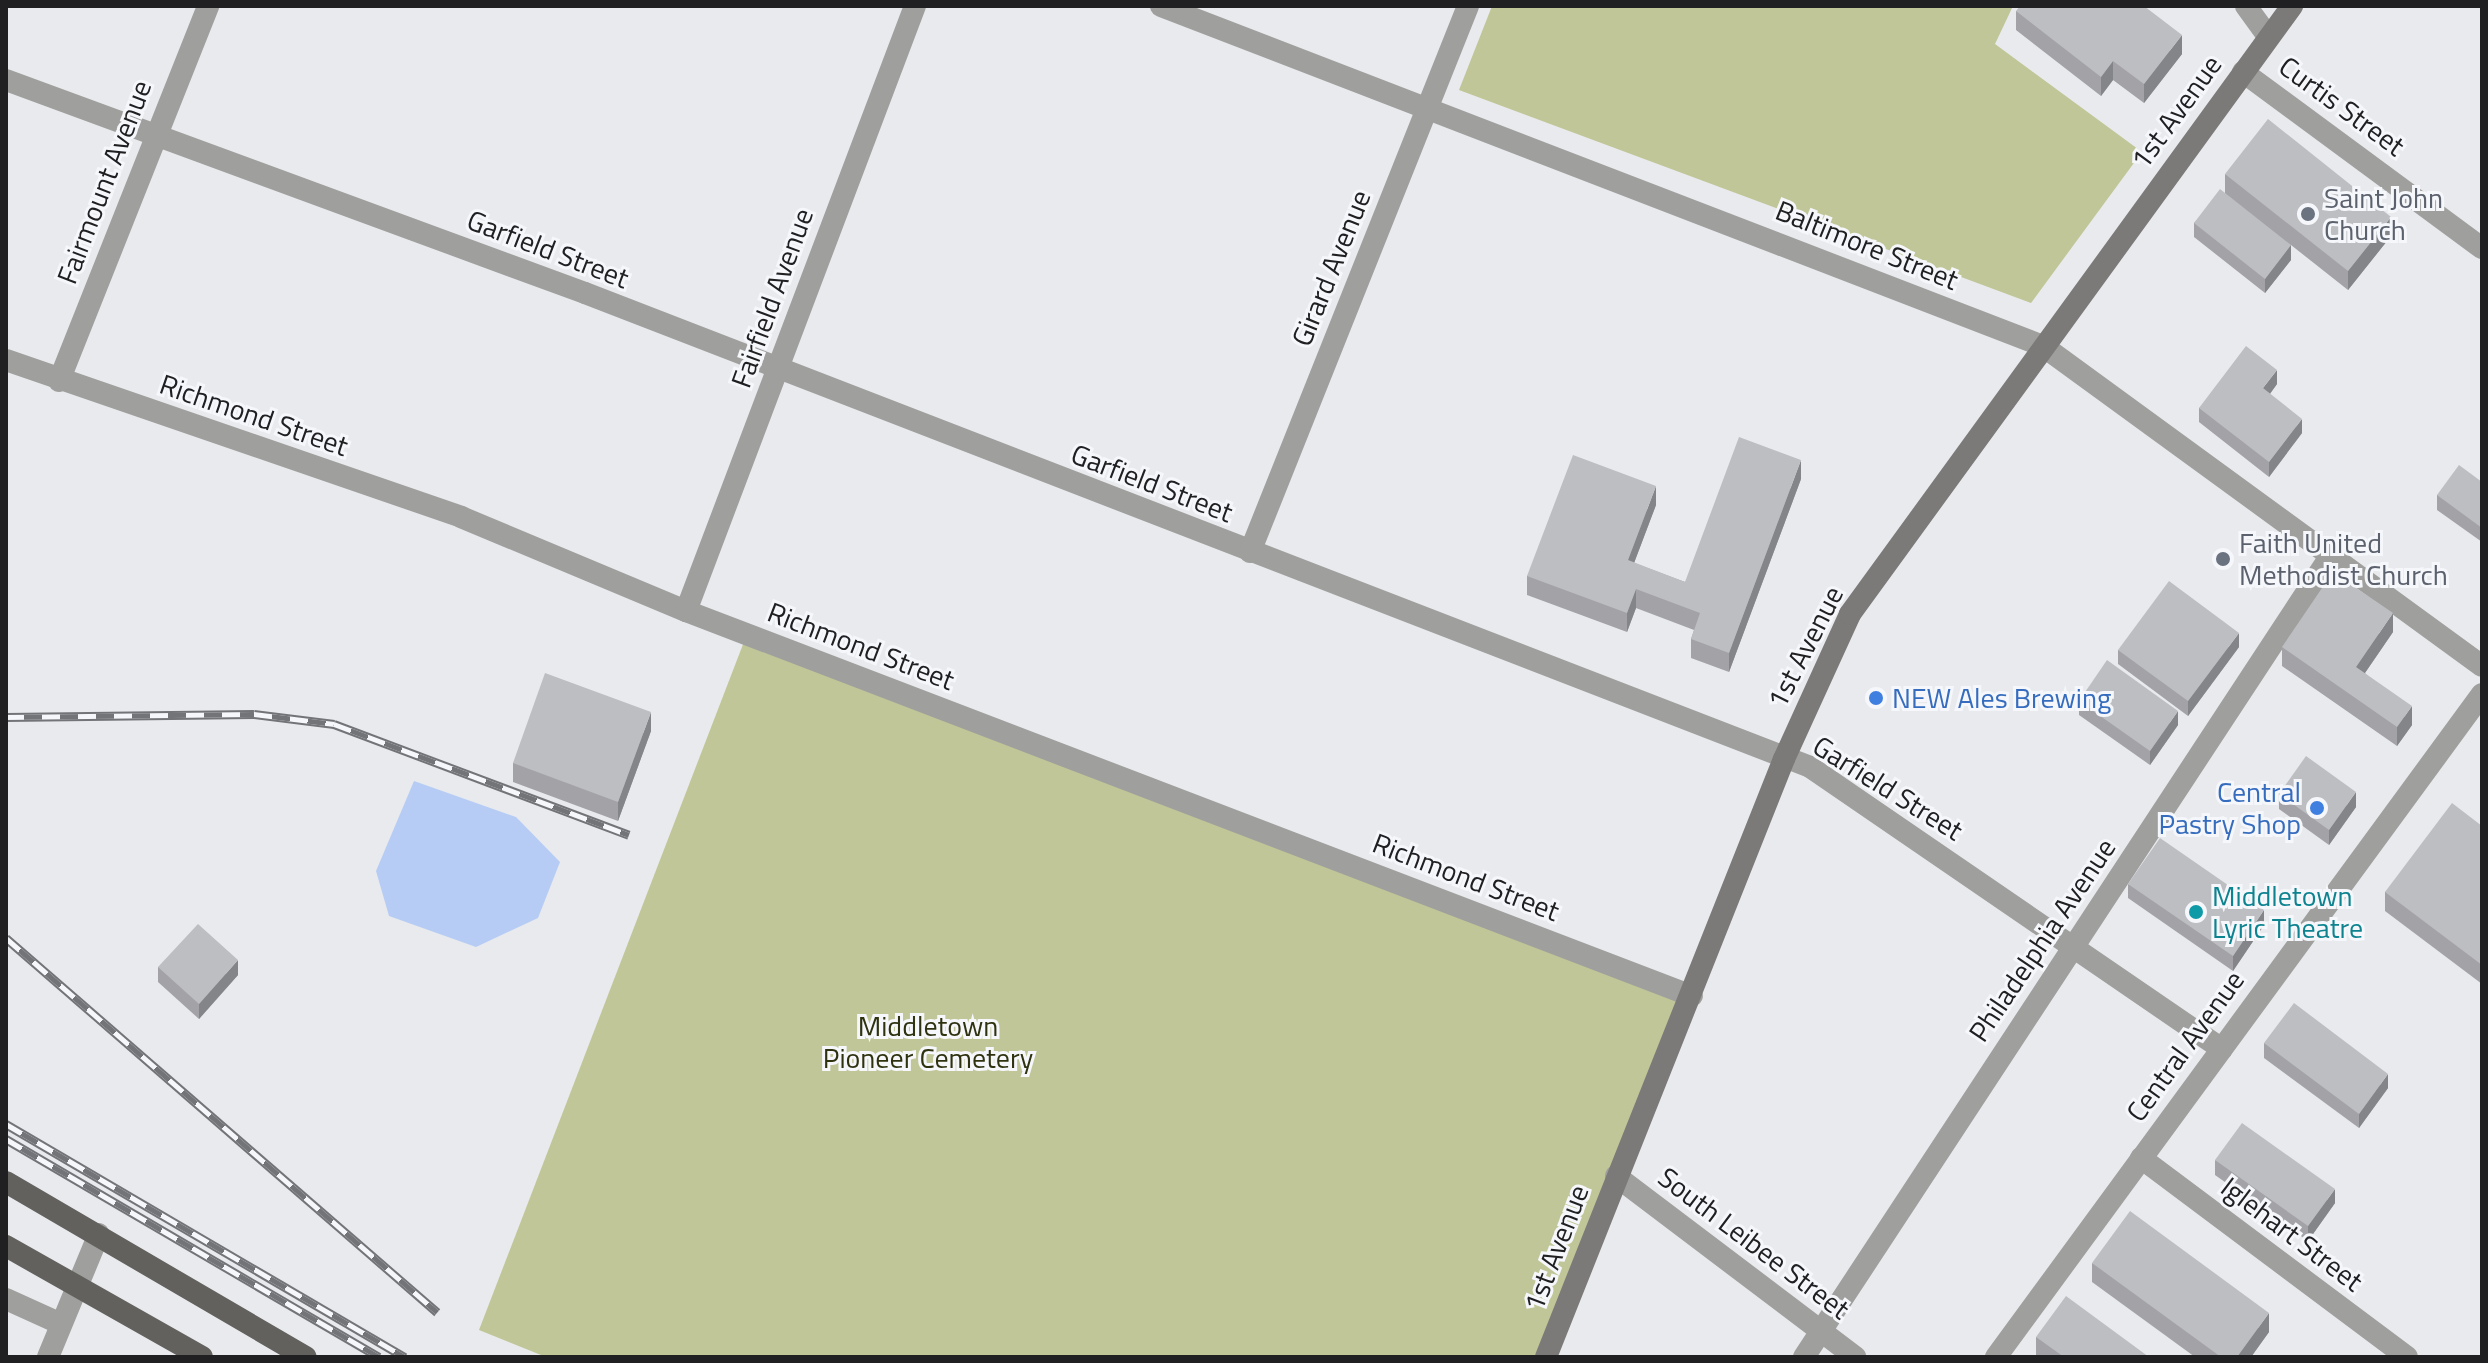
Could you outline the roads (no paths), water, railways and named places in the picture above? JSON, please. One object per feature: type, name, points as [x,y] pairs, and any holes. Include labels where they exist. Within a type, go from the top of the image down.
[{"type":"main road","name":"1st Avenue","points":[[1546,1357],[1784,759],[1850,614],[2292,6]]},
{"type":"main road","points":[[6,1182],[306,1357]]},
{"type":"main road","points":[[6,1246],[202,1357]]},
{"type":"street","name":"Fairmount Avenue","points":[[59,381],[154,135],[208,6]]},
{"type":"street","name":"Fairfield Avenue","points":[[686,611],[915,6]]},
{"type":"street","name":"Baltimore Street","points":[[1161,6],[1430,105],[2043,346],[2482,666]]},
{"type":"street","name":"Girard Avenue","points":[[1250,552],[1468,6]]},
{"type":"street","name":"Curtis Street","points":[[2246,6],[2268,36]]},
{"type":"street","name":"Curtis Street","points":[[2243,72],[2482,248]]},
{"type":"street","name":"Garfield Street","points":[[6,80],[1810,767],[2222,1049]]},
{"type":"street","name":"Richmond Street","points":[[6,360],[59,381],[461,517],[686,611],[1692,996]]},
{"type":"street","name":"Philadelphia Avenue","points":[[1804,1357],[2331,555]]},
{"type":"street","name":"Central Avenue","points":[[1996,1357],[2482,694]]},
{"type":"street","name":"Iglehart Street","points":[[2141,1158],[2407,1357]]},
{"type":"street","name":"South Leibee Street","points":[[1616,1176],[1855,1357]]},
{"type":"street","points":[[48,1357],[99,1234]]},
{"type":"street","points":[[6,1299],[61,1324]]},
{"type":"water","points":[[414,781],[516,817],[560,862],[538,918],[476,947],[389,916],[376,871]]},
{"type":"railway","points":[[6,717],[254,714],[334,724],[629,835]]},
{"type":"railway","points":[[6,938],[437,1312]]},
{"type":"railway","points":[[6,1124],[405,1357]]},
{"type":"railway","points":[[6,1139],[379,1357]]},
{"type":"place","name":"Saint John Church","points":[[2308,214]]},
{"type":"place","name":"Faith United Methodist Church","points":[[2223,559]]},
{"type":"place","name":"NEW Ales Brewing","points":[[1876,698]]},
{"type":"place","name":"Central Pastry Shop","points":[[2317,808]]},
{"type":"place","name":"Middletown Lyric Theatre","points":[[2196,912]]},
{"type":"park label","name":"Middletown Pioneer Cemetery","points":[[928,1042]]}]
